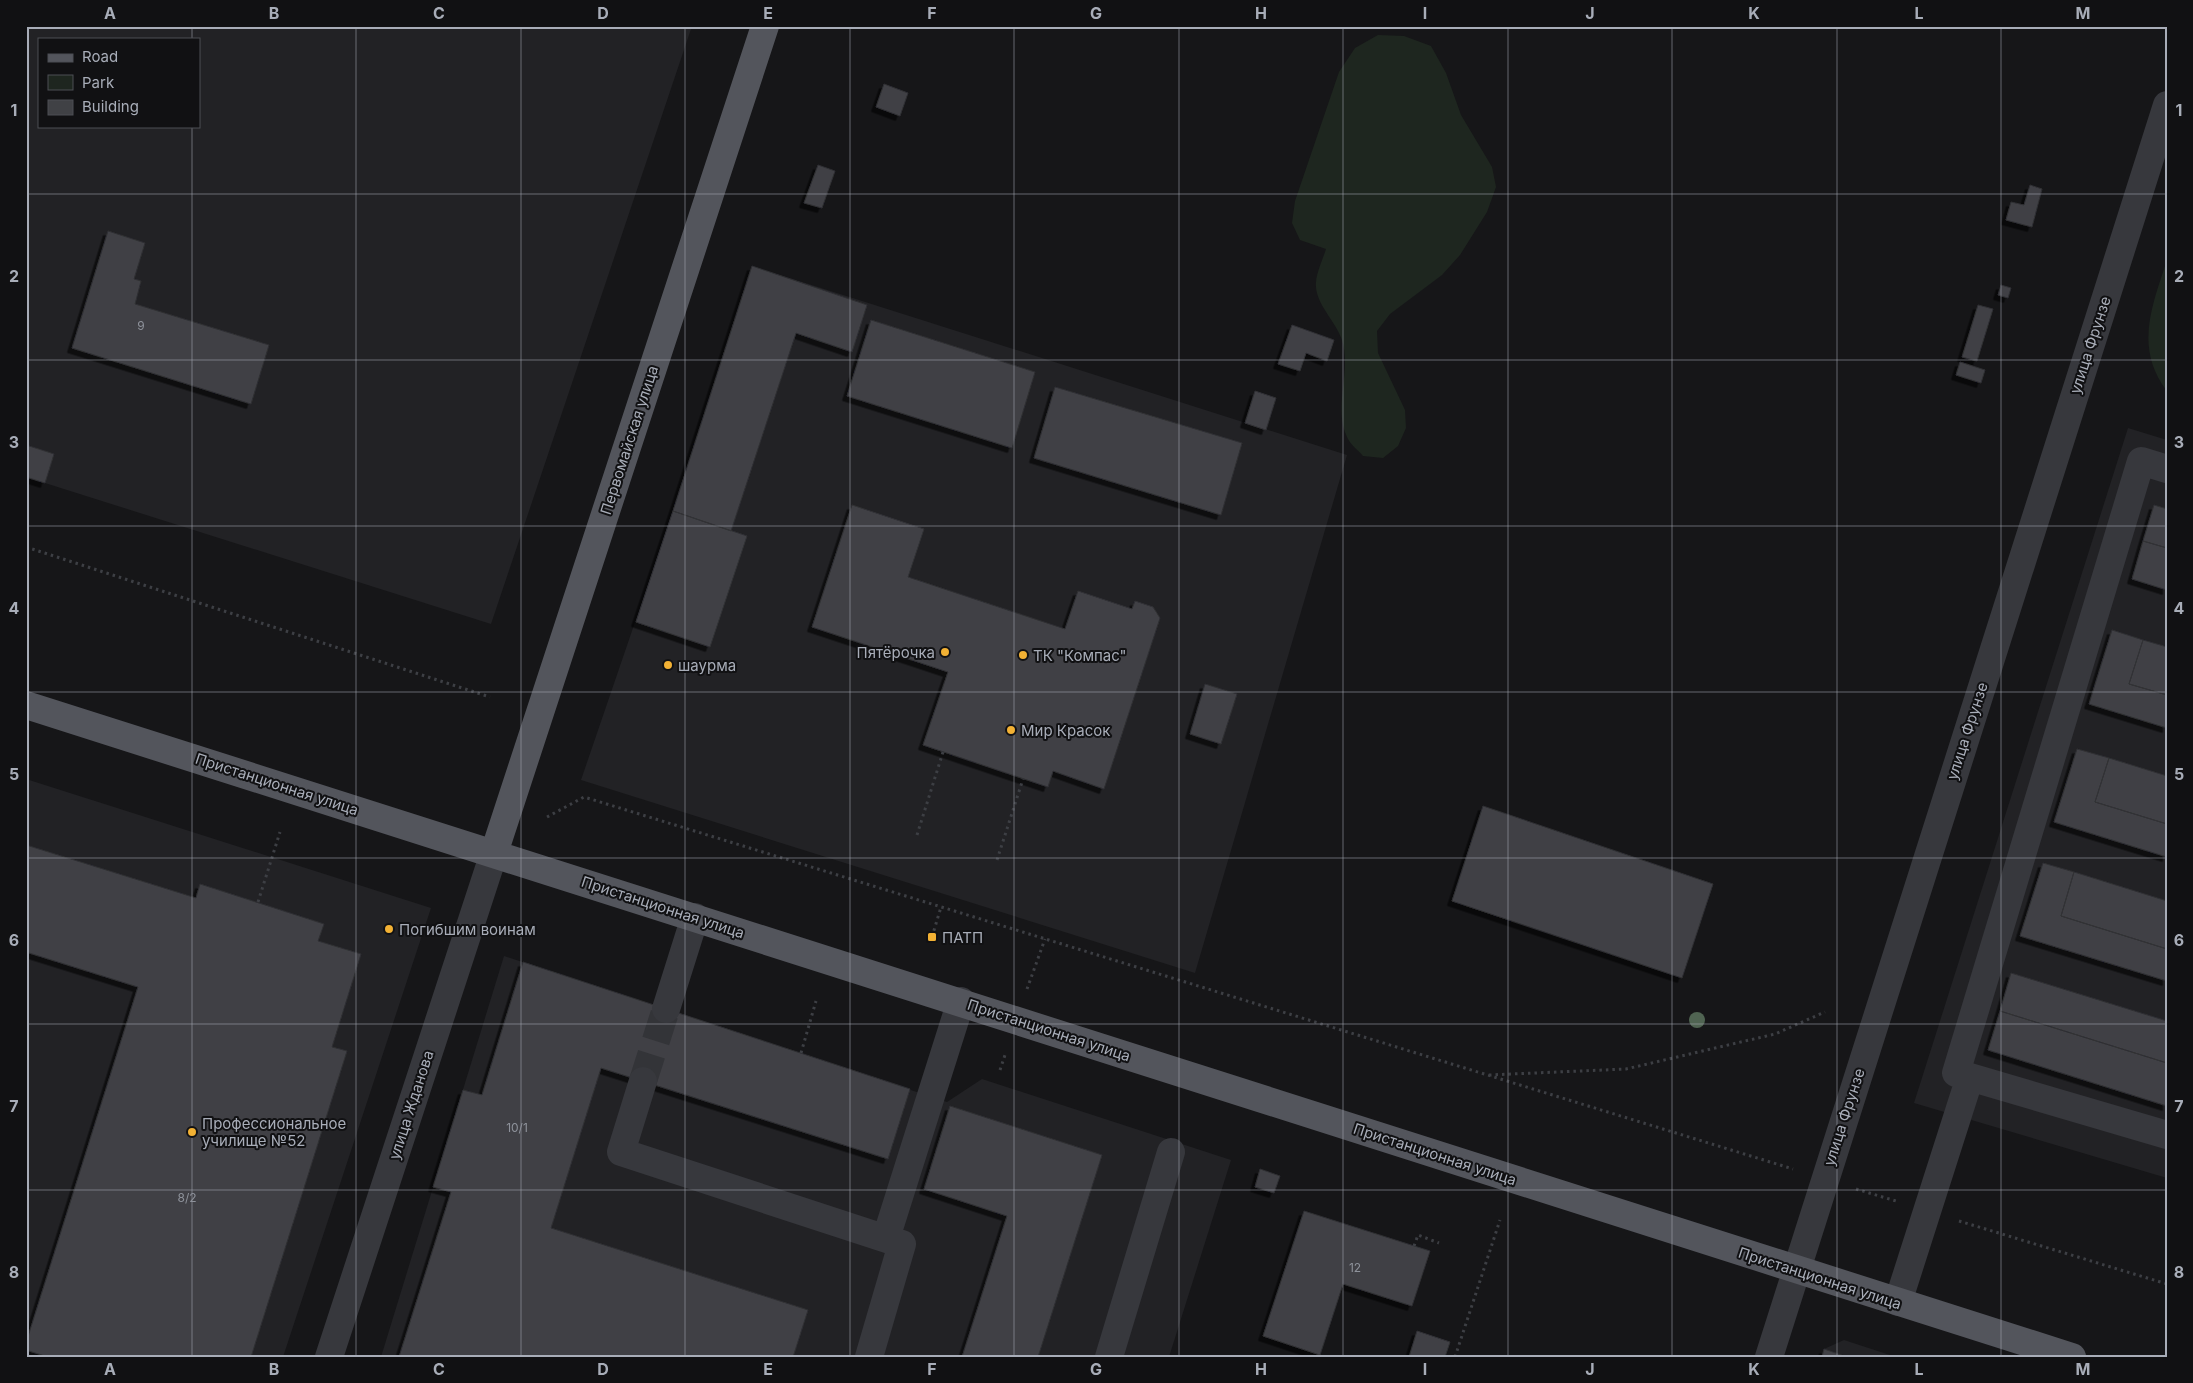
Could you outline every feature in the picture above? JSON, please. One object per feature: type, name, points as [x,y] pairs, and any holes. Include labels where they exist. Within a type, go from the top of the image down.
[{"type":"main road","name":"Первомайская улица","points":[[494,853],[765,26]]},
{"type":"main road","name":"Пристанционная улица","points":[[26,704],[2072,1357]]},
{"type":"street","name":"улица Фрунзе","points":[[1769,1357],[2167,105]]},
{"type":"street","points":[[2167,469],[2141,462],[1956,1074],[2167,1135]]},
{"type":"street","name":"улица Жданова","points":[[329,1357],[494,853]]},
{"type":"street","points":[[666,1009],[695,917]]},
{"type":"street","points":[[886,1238],[961,1002]]},
{"type":"street","points":[[1898,1302],[1970,1077]]},
{"type":"street","points":[[643,1081],[621,1152],[902,1244],[868,1357]]},
{"type":"street","points":[[1109,1357],[1171,1152]]},
{"type":"path","points":[[26,547],[490,697]]},
{"type":"path","points":[[917,834],[943,752]]},
{"type":"path","points":[[996,860],[1023,779]]},
{"type":"path","points":[[547,818],[584,797],[2167,1284]]},
{"type":"path","points":[[258,902],[280,832]]},
{"type":"path","points":[[932,937],[941,907]]},
{"type":"path","points":[[801,1053],[816,1001]]},
{"type":"path","points":[[1486,1075],[1626,1069],[1775,1034],[1825,1012]]},
{"type":"path","points":[[1455,1357],[1500,1220]]},
{"type":"path","points":[[1414,1246],[1418,1235],[1440,1243]]},
{"type":"shaded area","points":[[26,26],[692,26],[491,624],[26,477]]},
{"type":"shaded area","points":[[752,266],[1347,455],[1195,973],[581,780],[673,511]]},
{"type":"shaded area","points":[[2128,428],[2167,440],[2167,1178],[1914,1103]]},
{"type":"shaded area","name":"Профессиональное училище №52","points":[[26,779],[431,908],[283,1357],[26,1357]]},
{"type":"shaded area","points":[[504,956],[947,1102],[982,1079],[1231,1160],[1169,1357],[381,1357]]},
{"type":"shaded area","points":[[1844,1340],[1896,1357],[1822,1357],[1824,1349]]},
{"type":"green space","points":[[1378,35],[1404,36],[1431,46],[1446,73],[1461,115],[1492,167],[1496,187],[1487,212],[1460,255],[1442,275],[1390,314],[1377,331],[1378,353],[1405,410],[1406,428],[1398,446],[1383,458],[1363,456],[1348,439],[1342,415],[1345,365],[1342,340],[1322,305],[1316,290],[1316,282],[1326,249],[1300,240],[1292,223],[1295,201],[1339,72],[1355,48]]},
{"type":"green space","points":[[2167,260],[2167,391],[2157,375],[2151,359],[2149,327],[2156,294]]},
{"type":"building","points":[[884,84],[908,93],[900,116],[876,107]]},
{"type":"building","points":[[818,165],[835,171],[822,208],[804,203]]},
{"type":"building","points":[[2030,185],[2042,189],[2032,227],[2006,220],[2011,202],[2024,205]]},
{"type":"building","points":[[108,231],[145,243],[134,279],[141,281],[135,304],[269,345],[251,404],[72,348]]},
{"type":"building","points":[[752,266],[867,305],[852,352],[796,333],[731,531],[673,511]]},
{"type":"building","points":[[2001,285],[2011,288],[2008,298],[1998,295]]},
{"type":"building","points":[[1978,305],[1993,309],[1977,361],[1962,357]]},
{"type":"building","points":[[871,320],[1035,372],[1012,448],[847,396]]},
{"type":"building","points":[[1292,325],[1334,340],[1327,361],[1306,353],[1300,371],[1278,364]]},
{"type":"building","points":[[1960,362],[1985,370],[1981,383],[1956,375]]},
{"type":"building","points":[[1055,387],[1242,443],[1221,515],[1034,458]]},
{"type":"building","points":[[1255,391],[1276,398],[1266,430],[1245,423]]},
{"type":"building","points":[[26,445],[54,454],[45,483],[26,477]]},
{"type":"building","name":"ТК \"Компас\"","points":[[852,505],[924,529],[908,577],[1065,629],[1078,591],[1132,609],[1135,601],[1153,607],[1160,618],[1104,789],[1053,771],[1048,787],[923,745],[948,672],[812,627]]},
{"type":"building","points":[[2154,505],[2167,509],[2167,548],[2143,541]]},
{"type":"building","points":[[673,511],[747,536],[710,647],[636,622]]},
{"type":"building","points":[[2143,541],[2167,548],[2167,590],[2132,579]]},
{"type":"building","points":[[2112,630],[2143,640],[2129,684],[2167,695],[2167,728],[2089,704]]},
{"type":"building","points":[[2143,640],[2167,647],[2167,695],[2129,684]]},
{"type":"building","points":[[1205,684],[1237,694],[1221,744],[1190,734]]},
{"type":"building","points":[[2077,749],[2109,758],[2095,802],[2167,824],[2167,857],[2054,822]]},
{"type":"building","points":[[2109,758],[2167,776],[2167,824],[2095,802]]},
{"type":"building","points":[[1483,806],[1713,884],[1682,978],[1452,901]]},
{"type":"building","name":"Профессиональное училище №52","points":[[26,845],[196,898],[200,884],[324,924],[318,941],[361,954],[332,1047],[347,1051],[251,1357],[48,1357],[26,1350],[26,1343],[138,987],[26,952]]},
{"type":"building","points":[[2043,863],[2074,872],[2061,916],[2167,949],[2167,981],[2020,936]]},
{"type":"building","points":[[2074,872],[2167,901],[2167,949],[2061,916]]},
{"type":"building","points":[[523,962],[910,1089],[888,1159],[601,1068],[551,1228],[808,1310],[793,1357],[399,1357],[451,1192],[433,1187],[463,1090],[482,1095]]},
{"type":"building","points":[[2011,973],[2167,1021],[2167,1063],[2000,1011]]},
{"type":"building","points":[[2000,1011],[2167,1063],[2167,1106],[1988,1050]]},
{"type":"building","points":[[950,1106],[1102,1155],[1038,1357],[962,1357],[1007,1216],[924,1189]]},
{"type":"building","points":[[1260,1169],[1280,1176],[1274,1193],[1255,1187]]},
{"type":"building","points":[[1304,1211],[1430,1251],[1412,1306],[1343,1284],[1320,1355],[1263,1336]]},
{"type":"building","points":[[1417,1331],[1450,1342],[1445,1357],[1409,1357]]},
{"type":"building","points":[[1824,1349],[1847,1357],[1822,1357]]},
{"type":"tunnel","points":[[643,1081],[666,1009]]},
{"type":"place","name":"Пятёрочка","points":[[945,652]]},
{"type":"place","name":"ТК \"Компас\"","points":[[1023,655]]},
{"type":"place","name":"шаурма","points":[[668,665]]},
{"type":"place","name":"Мир Красок","points":[[1011,730]]},
{"type":"place","name":"Погибшим воинам","points":[[389,929]]},
{"type":"place","name":"ПАТП","points":[[932,937]]},
{"type":"place","name":"Профессиональное училище №52","points":[[192,1132]]}]
